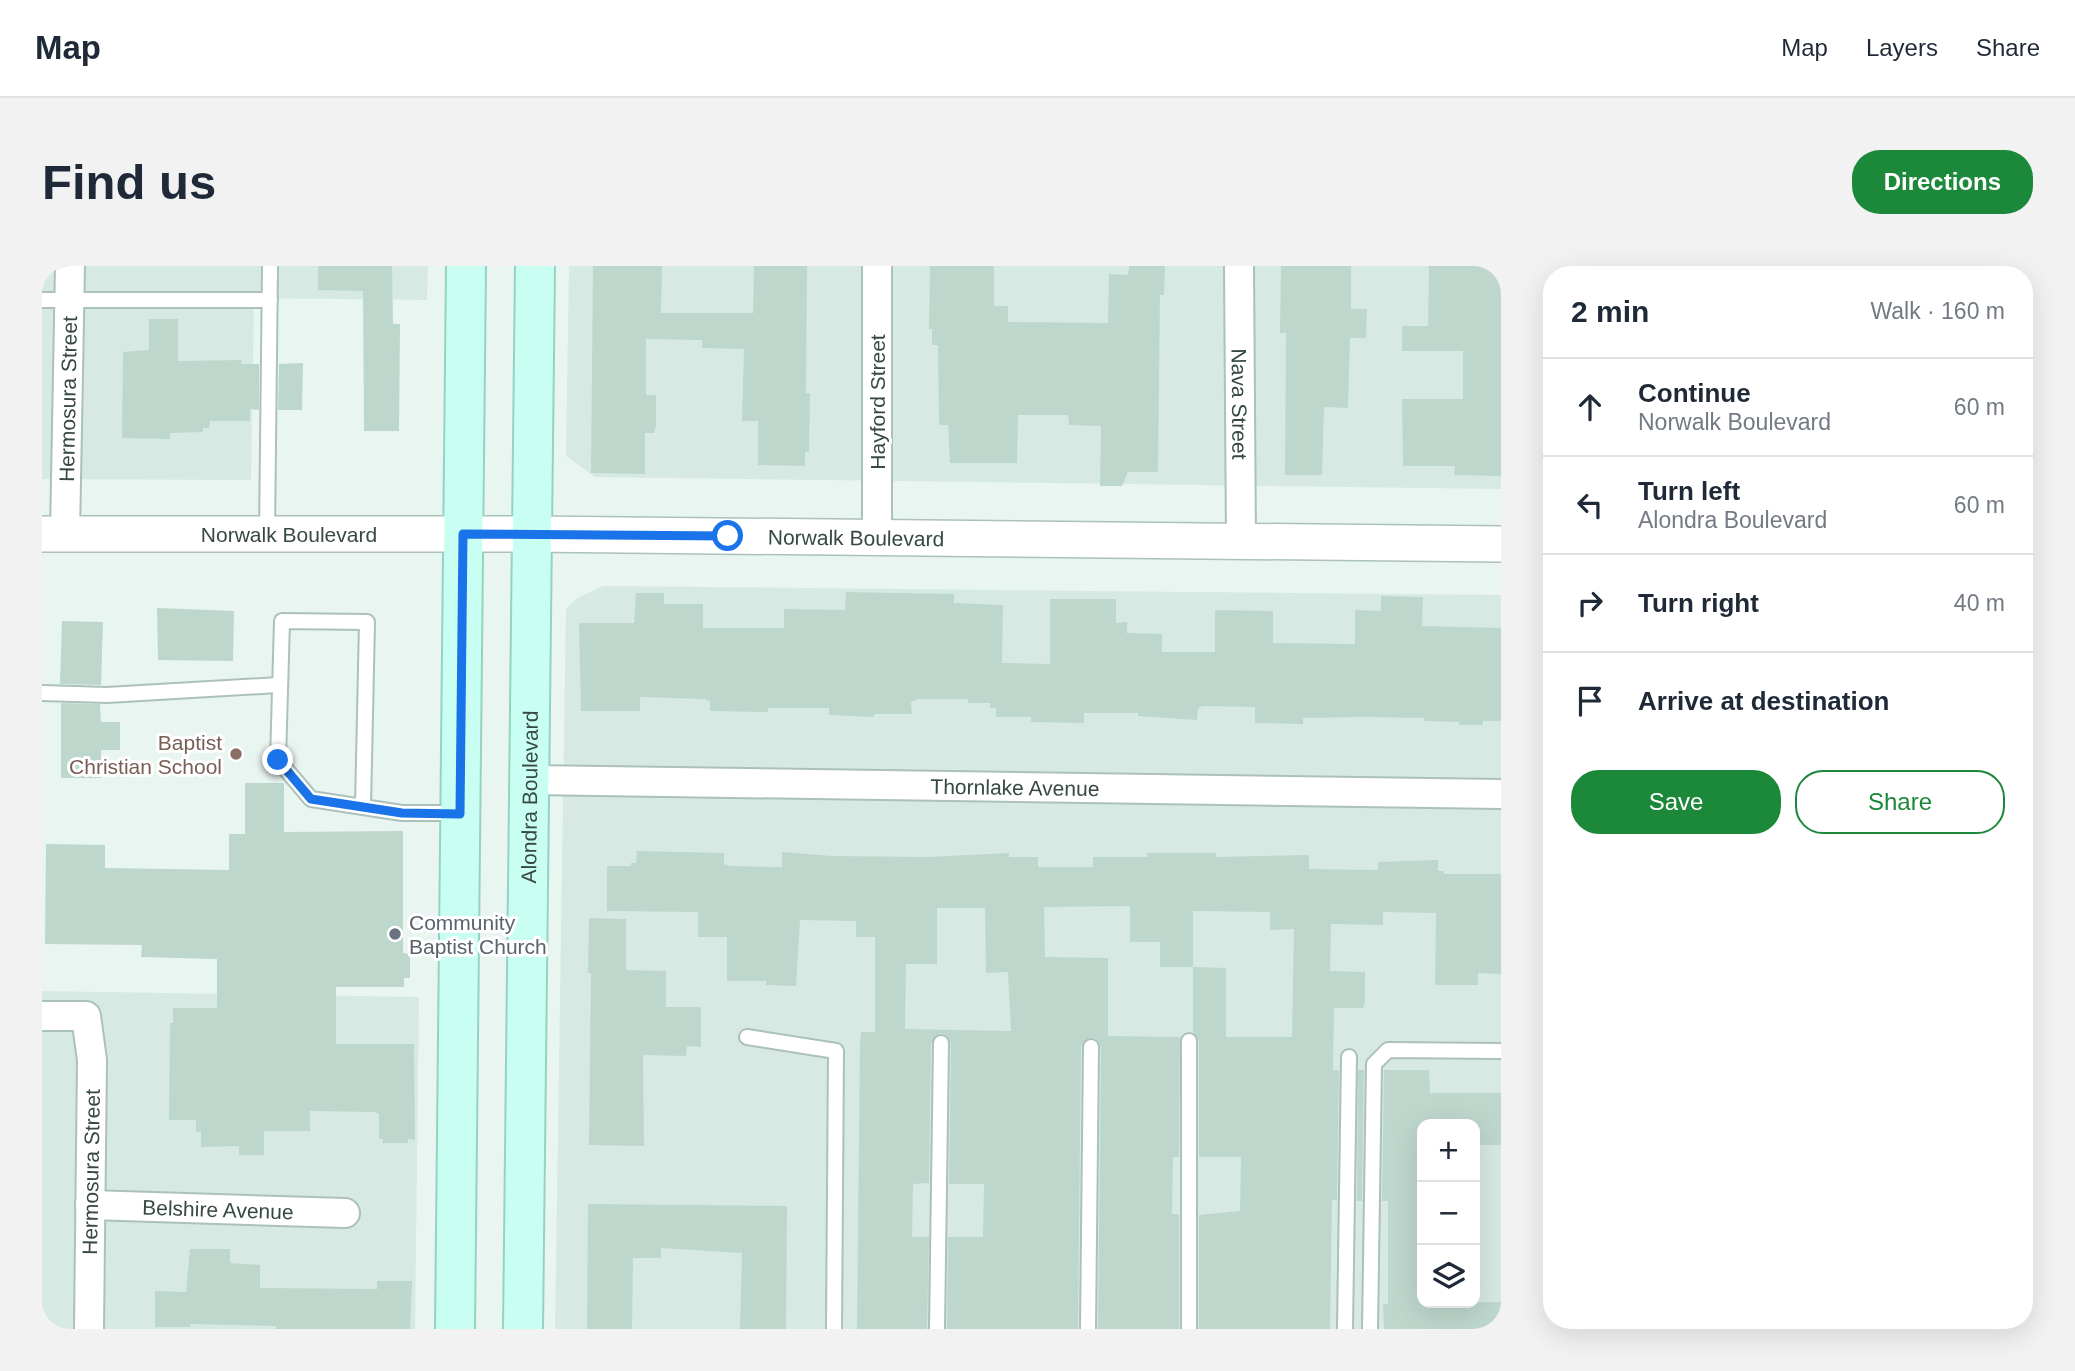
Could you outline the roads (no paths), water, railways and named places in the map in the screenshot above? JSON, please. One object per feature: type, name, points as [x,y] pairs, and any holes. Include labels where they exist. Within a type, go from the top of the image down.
[{"type":"main road","points":[[455,1329],[466,266]]},
{"type":"main road","name":"Alondra Boulevard","points":[[523,1329],[535,266]]},
{"type":"street","name":"Hermosura Street","points":[[54,534],[56,300],[70,266]]},
{"type":"street","name":"Hayford Street","points":[[877,266],[877,538]]},
{"type":"street","name":"Nava Street","points":[[1239,266],[1241,541]]},
{"type":"street","name":"Norwalk Boulevard","points":[[54,534],[532,534],[1501,544]]},
{"type":"street","name":"Thornlake Avenue","points":[[530,780],[1501,794]]},
{"type":"street","name":"Hermosura Street","points":[[42,1016],[86,1016],[92,1060],[89,1329]]},
{"type":"street","name":"Belshire Avenue","points":[[90,1205],[345,1213]]},
{"type":"lane","points":[[267,534],[270,266]]},
{"type":"lane","points":[[56,300],[270,300]]},
{"type":"lane","points":[[363,807],[367,622],[282,621],[278,685],[278,760],[311,799],[363,807],[402,813],[460,814]]},
{"type":"lane","points":[[42,692],[107,695],[278,685]]},
{"type":"lane","points":[[747,1037],[836,1051],[834,1329]]},
{"type":"lane","points":[[1189,1041],[1189,1329]]},
{"type":"lane","points":[[937,1329],[941,1043]]},
{"type":"lane","points":[[1088,1329],[1091,1047]]},
{"type":"lane","points":[[1370,1329],[1374,1064],[1388,1050],[1501,1051]]},
{"type":"lane","points":[[1345,1329],[1349,1058]]},
{"type":"place","name":"Baptist Christian School","points":[[236,754]]},
{"type":"place","name":"Community Baptist Church","points":[[395,934]]}]
